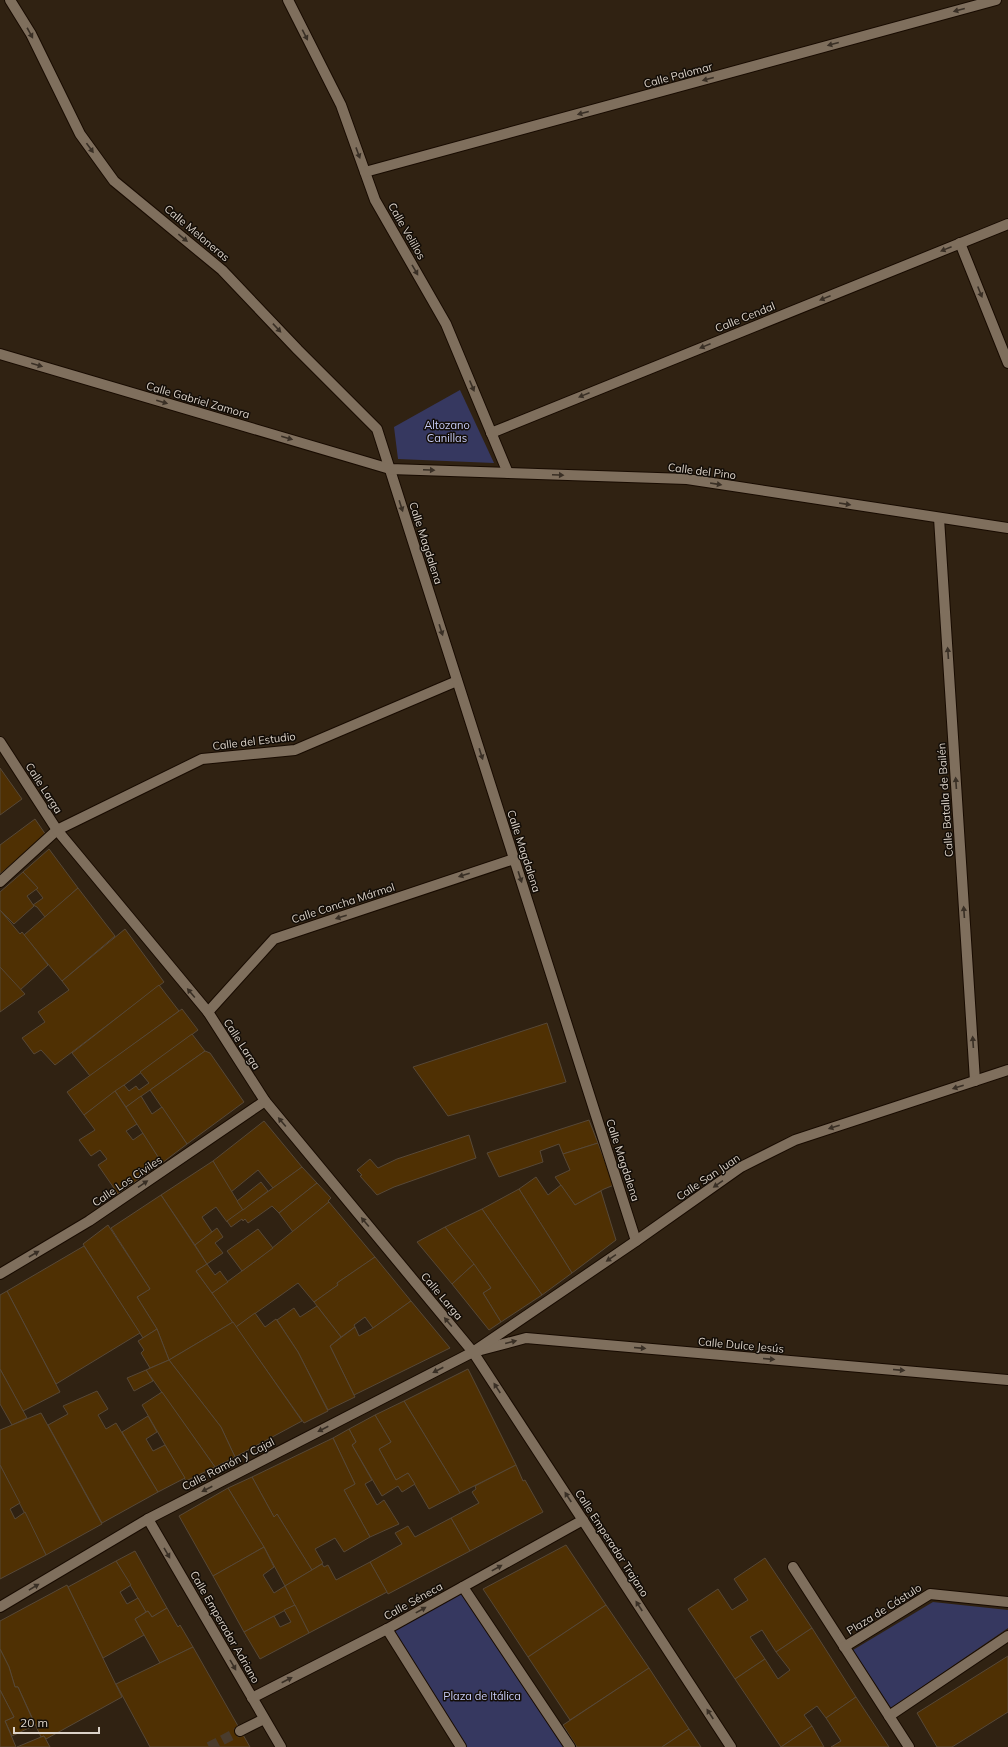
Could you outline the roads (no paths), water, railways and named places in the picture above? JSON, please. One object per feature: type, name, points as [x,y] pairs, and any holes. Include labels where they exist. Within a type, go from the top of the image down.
[{"type":"street","name":"Calle Meloneras","points":[[10,0],[31,34],[80,134],[114,181],[222,270],[298,350],[377,428],[390,469]]},
{"type":"street","name":"Calle Velillos","points":[[288,0],[340,105],[375,200],[446,324],[508,473]]},
{"type":"street","name":"Calle Palomar","points":[[365,172],[996,0]]},
{"type":"street","name":"Calle Cendal","points":[[491,433],[1008,224]]},
{"type":"street","points":[[960,243],[1008,363]]},
{"type":"street","name":"Calle Gabriel Zamora","points":[[0,354],[390,469]]},
{"type":"street","name":"Calle del Pino","points":[[390,469],[687,479],[1008,528]]},
{"type":"street","name":"Calle Magdalena","points":[[390,469],[636,1241]]},
{"type":"street","name":"Calle Batalla de Bailén","points":[[940,518],[975,1081]]},
{"type":"street","name":"Calle del Estudio","points":[[0,882],[57,830],[202,759],[295,750],[457,681]]},
{"type":"street","name":"Calle Larga","points":[[0,742],[57,830],[208,1012],[265,1101],[473,1352]]},
{"type":"street","name":"Calle Concha Mármol","points":[[208,1012],[274,939],[514,859]]},
{"type":"street","name":"Calle San Juan","points":[[473,1352],[636,1241],[741,1167],[795,1140],[1008,1070]]},
{"type":"street","name":"Calle Los Civiles","points":[[0,1274],[89,1222],[265,1101]]},
{"type":"street","name":"Calle Dulce Jesús","points":[[473,1352],[526,1338],[1008,1380]]},
{"type":"street","name":"Calle Ramón y Cajal","points":[[0,1607],[148,1519],[473,1352]]},
{"type":"street","name":"Calle Emperador Trajano","points":[[473,1352],[731,1747]]},
{"type":"street","name":"Calle Emperador Adriano","points":[[148,1519],[281,1747]]},
{"type":"street","name":"Calle Séneca","points":[[252,1698],[387,1629],[583,1520]]},
{"type":"street","name":"Plaza de Cástulo","points":[[793,1566],[909,1747]]},
{"type":"street","points":[[463,1587],[570,1747]]},
{"type":"street","name":"Plaza de Cástulo","points":[[844,1647],[930,1594],[1008,1602]]},
{"type":"street","points":[[387,1629],[461,1747]]},
{"type":"street","points":[[889,1716],[1008,1636]]},
{"type":"street","points":[[240,1731],[264,1718]]},
{"type":"tunnel","points":[[209,1747],[240,1731]]},
{"type":"park label","name":"Altozano Canillas","points":[[447,431]]},
{"type":"park label","name":"Plaza de Itálica","points":[[482,1696]]}]
